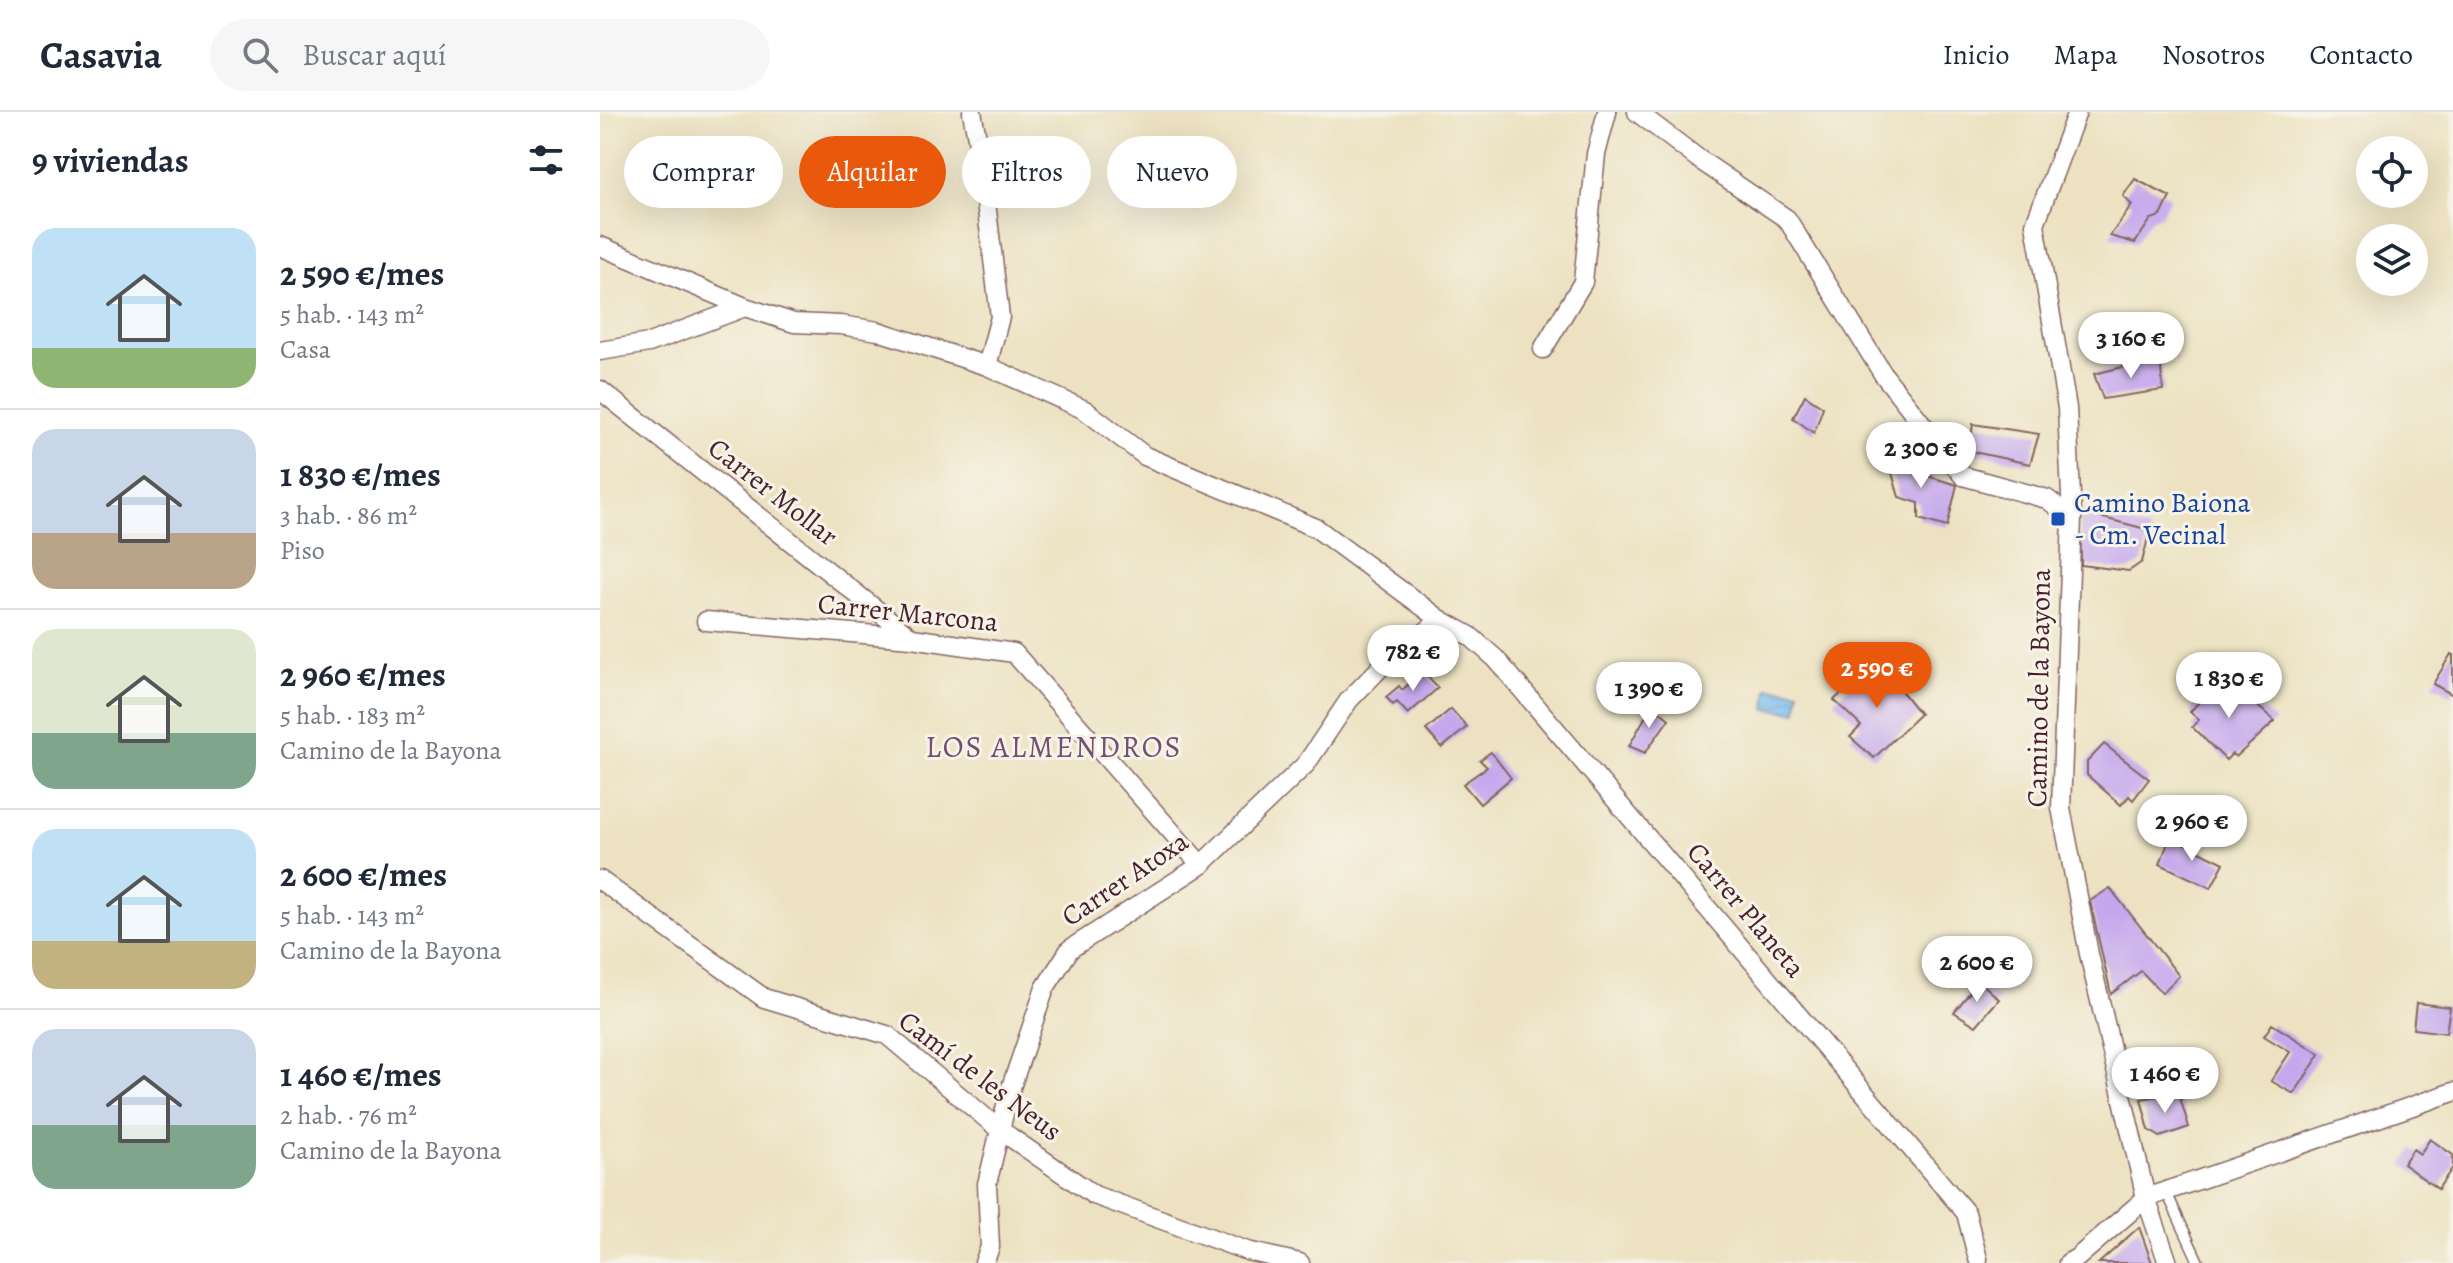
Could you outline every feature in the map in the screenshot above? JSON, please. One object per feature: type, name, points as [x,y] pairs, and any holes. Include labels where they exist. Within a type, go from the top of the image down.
[{"type":"street","points":[[972,112],[1000,317],[987,366]]},
{"type":"street","points":[[1543,349],[1583,282],[1596,154],[1607,112]]},
{"type":"street","points":[[1637,112],[1700,160],[1787,219],[1883,374],[1963,476],[2047,499],[2072,518]]},
{"type":"street","name":"Camino de la Bayona","points":[[2077,112],[2035,224],[2067,408],[2072,518],[2061,808],[2089,954],[2146,1198],[2168,1263]]},
{"type":"street","name":"Carrer Planeta","points":[[600,246],[745,307],[794,323],[841,325],[878,331],[987,366],[1085,410],[1145,456],[1316,528],[1441,620],[1470,636],[1496,659],[1966,1213],[1979,1262]]},
{"type":"street","points":[[600,351],[649,343],[745,307]]},
{"type":"street","name":"Carrer Mollar","points":[[600,390],[912,638]]},
{"type":"street","name":"Carrer Atoxa","points":[[984,1263],[990,1247],[987,1184],[1009,1093],[1045,988],[1070,949],[1201,865],[1306,764],[1349,700],[1385,663],[1441,620]]},
{"type":"street","name":"Carrer Marcona","points":[[706,621],[912,638],[1014,653],[1201,865]]},
{"type":"street","name":"Camí de les Neus","points":[[600,880],[764,998],[887,1035],[1000,1130],[1094,1195],[1259,1258],[1300,1263]]},
{"type":"street","points":[[2068,1263],[2146,1198],[2453,1092]]},
{"type":"lane","points":[[2166,1191],[2199,1263]]},
{"type":"water","points":[[1768,688],[1799,691],[1797,712],[1766,709]]},
{"type":"building","points":[[2135,179],[2170,197],[2161,216],[2151,219],[2135,243],[2110,236],[2132,205],[2123,196]]},
{"type":"building","points":[[2160,358],[2163,390],[2103,399],[2094,374]]},
{"type":"building","points":[[1805,395],[1823,407],[1814,433],[1793,418]]},
{"type":"building","points":[[1973,424],[2039,434],[2030,464],[1969,451]]},
{"type":"building","points":[[1882,449],[1904,458],[1901,468],[1957,485],[1947,527],[1919,519],[1919,503],[1899,497],[1892,473],[1879,470]]},
{"type":"building","points":[[2080,512],[2150,530],[2142,562],[2129,571],[2081,565]]},
{"type":"building","points":[[2453,655],[2453,695],[2433,684]]},
{"type":"building","points":[[1878,662],[1920,714],[1874,758],[1850,737],[1861,726],[1834,700]]},
{"type":"building","points":[[1423,672],[1438,688],[1408,714],[1397,702],[1393,705],[1386,697],[1399,686],[1402,690]]},
{"type":"building","points":[[2225,678],[2275,721],[2236,757],[2232,754],[2226,760],[2192,727],[2199,720],[2190,712],[2216,683],[2219,685]]},
{"type":"building","points":[[1652,705],[1669,719],[1645,753],[1629,746]]},
{"type":"building","points":[[1451,709],[1467,727],[1442,748],[1426,730]]},
{"type":"building","points":[[2104,744],[2149,779],[2133,800],[2129,796],[2121,805],[2087,775],[2087,762]]},
{"type":"building","points":[[1491,752],[1511,778],[1480,804],[1463,784],[1487,767],[1480,760]]},
{"type":"building","points":[[2169,840],[2186,844],[2224,863],[2211,888],[2160,864]]},
{"type":"building","points":[[2110,888],[2179,976],[2162,993],[2141,971],[2111,994],[2090,901]]},
{"type":"building","points":[[1979,981],[1999,999],[1976,1026],[1954,1012]]},
{"type":"building","points":[[2416,1003],[2450,1007],[2446,1033],[2413,1029]]},
{"type":"building","points":[[2272,1024],[2320,1054],[2294,1094],[2271,1081],[2290,1052],[2264,1036]]},
{"type":"building","points":[[2170,1094],[2180,1098],[2189,1127],[2160,1137],[2149,1130],[2141,1099]]},
{"type":"building","points":[[2430,1139],[2453,1155],[2453,1167],[2438,1189],[2403,1164],[2413,1149],[2420,1154]]},
{"type":"building","points":[[2139,1227],[2152,1263],[2099,1263]]},
{"type":"place","name":"Camino Baiona - Cm. Vecinal","points":[[2058,519]]},
{"type":"district","name":"LOS ALMENDROS","points":[[1054,747]]}]
